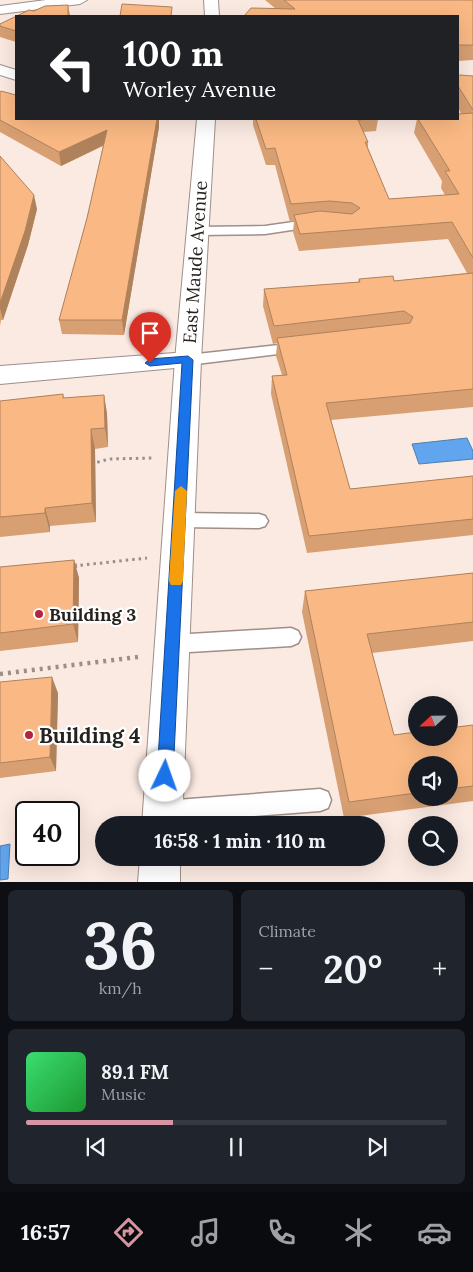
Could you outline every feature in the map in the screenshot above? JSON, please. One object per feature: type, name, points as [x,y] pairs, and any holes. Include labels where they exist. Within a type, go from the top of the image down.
[{"type":"street","points":[[0,10],[80,0]]},
{"type":"street","points":[[211,0],[212,15]]},
{"type":"street","points":[[0,70],[15,75]]},
{"type":"street","name":"East Maude Avenue","points":[[163,816],[188,360],[206,120]]},
{"type":"street","points":[[0,375],[188,360]]},
{"type":"street","points":[[159,882],[160,866]]},
{"type":"lane","points":[[197,231],[265,230],[323,223]]},
{"type":"lane","points":[[188,360],[312,346]]},
{"type":"lane","points":[[180,520],[259,521]]},
{"type":"lane","points":[[173,648],[291,637]]},
{"type":"lane","points":[[180,816],[320,800]]},
{"type":"path","points":[[82,468],[109,459],[182,458]]},
{"type":"path","points":[[69,566],[177,555]]},
{"type":"path","points":[[0,674],[173,648]]},
{"type":"water","points":[[467,438],[473,451],[473,459],[419,464],[412,444]]},
{"type":"water","points":[[10,844],[8,879],[0,880],[0,846]]},
{"type":"building","points":[[284,0],[473,0],[473,45],[459,45],[459,15],[245,15],[251,8],[295,9]]},
{"type":"building","points":[[122,4],[172,7],[171,15],[120,15]]},
{"type":"building","points":[[68,5],[68,15],[19,15],[45,6]]},
{"type":"building","points":[[15,16],[15,31],[0,26],[0,24]]},
{"type":"building","points":[[459,76],[473,76],[473,110],[459,88]]},
{"type":"building","points":[[0,92],[15,95],[15,120],[157,120],[122,320],[59,320],[87,218],[107,130],[59,152],[0,120]]},
{"type":"building","points":[[473,113],[473,258],[452,222],[300,234],[294,215],[320,211],[352,214],[360,208],[352,203],[330,201],[291,204],[275,148],[266,149],[256,120],[358,120],[368,142],[365,142],[389,199],[459,194],[445,171],[450,171],[419,120],[459,120],[459,114]]},
{"type":"building","points":[[0,156],[34,195],[25,231],[0,303]]},
{"type":"building","points":[[473,273],[473,389],[326,403],[350,489],[473,476],[473,519],[309,536],[272,376],[287,375],[277,338],[410,323],[413,317],[404,311],[274,326],[264,289],[360,282],[359,279],[393,276],[394,281]]},
{"type":"building","points":[[63,394],[63,398],[104,395],[105,428],[91,429],[92,503],[45,508],[45,513],[0,517],[0,401]]},
{"type":"building","name":"Building 3","points":[[74,560],[73,624],[0,633],[0,567]]},
{"type":"building","points":[[473,573],[473,622],[367,634],[394,735],[408,733],[408,746],[458,746],[458,727],[473,725],[473,786],[458,788],[458,756],[408,756],[408,794],[349,802],[305,591]]},
{"type":"building","name":"Building 4","points":[[52,677],[50,757],[0,763],[0,682]]},
{"type":"slow traffic","points":[[176,581],[181,491]]},
{"type":"place","name":"Building 3","points":[[39,614]]},
{"type":"place","name":"Building 4","points":[[29,735]]},
{"type":"route","points":[[150,363],[188,360],[165,776]]}]
